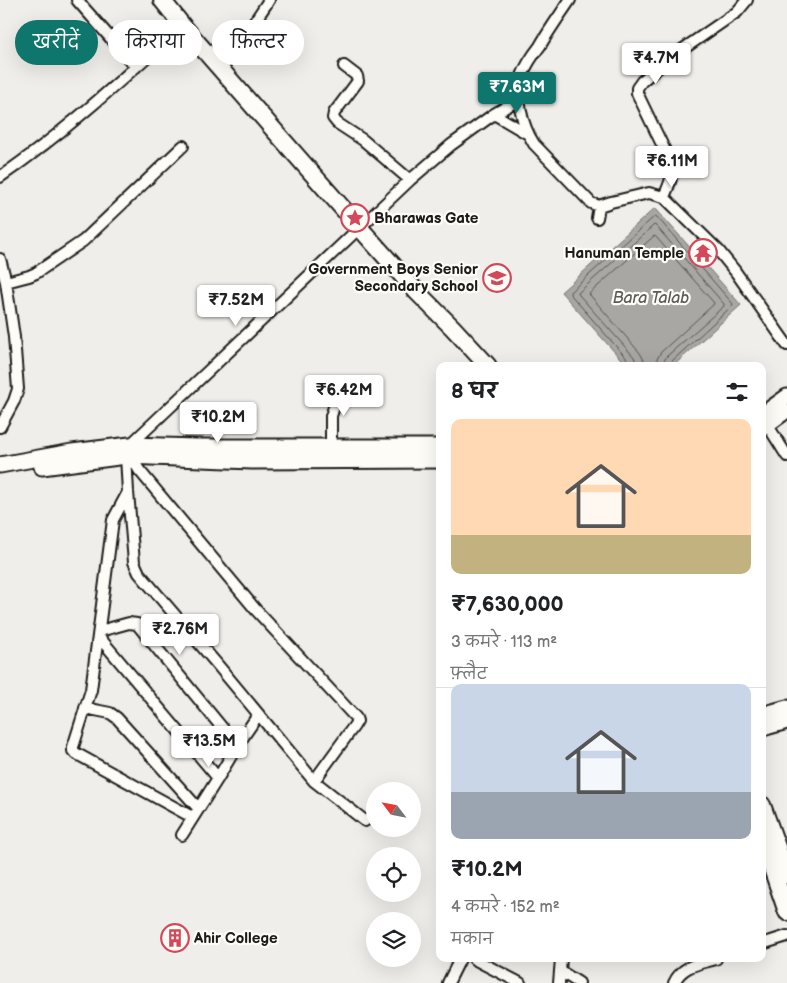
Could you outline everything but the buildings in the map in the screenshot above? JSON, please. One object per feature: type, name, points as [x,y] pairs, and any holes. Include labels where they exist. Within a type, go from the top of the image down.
[{"type":"main road","points":[[162,0],[178,20]]},
{"type":"main road","points":[[202,48],[416,291],[484,362]]},
{"type":"main road","points":[[766,419],[787,397]]},
{"type":"main road","points":[[766,420],[787,410]]},
{"type":"main road","points":[[0,465],[64,453],[197,447],[436,447]]},
{"type":"main road","points":[[0,474],[133,451],[252,461],[436,460]]},
{"type":"main road","points":[[766,714],[787,708]]},
{"type":"main road","points":[[766,727],[787,721]]},
{"type":"main road","points":[[766,816],[787,875]]},
{"type":"main road","points":[[766,851],[787,912]]},
{"type":"street","points":[[0,177],[21,163],[70,124],[136,67],[77,0]]},
{"type":"street","points":[[221,69],[248,33],[269,0]]},
{"type":"street","points":[[570,0],[526,69],[520,85],[521,112],[528,134],[534,144],[591,203],[599,206],[649,194],[664,197],[718,250],[787,345]]},
{"type":"street","points":[[664,197],[673,169],[637,93],[637,88],[642,81],[670,58],[737,12],[747,0]]},
{"type":"street","points":[[344,66],[357,76],[358,81],[334,112],[333,118],[337,123],[375,149],[410,180]]},
{"type":"street","points":[[365,821],[314,781],[136,569],[128,492],[133,451],[359,227],[410,180],[451,145],[494,114],[520,99]]},
{"type":"street","points":[[494,114],[528,134]]},
{"type":"street","points":[[6,282],[36,273],[83,240],[183,146]]},
{"type":"street","points":[[597,218],[599,206]]},
{"type":"street","points":[[0,427],[16,397],[18,389],[14,337],[6,282],[1,263]]},
{"type":"street","points":[[331,447],[331,416],[335,404],[357,388]]},
{"type":"street","points":[[766,424],[787,456]]},
{"type":"street","points":[[133,451],[139,470],[256,610],[356,718],[357,721],[354,726],[314,781]]},
{"type":"street","points":[[128,492],[113,520],[91,690],[72,747],[73,751],[77,754],[195,813]]},
{"type":"street","points":[[99,634],[129,623],[137,624],[236,746]]},
{"type":"street","points":[[99,634],[218,778]]},
{"type":"street","points":[[85,708],[110,713],[118,718],[195,813]]},
{"type":"street","points":[[182,835],[236,746],[258,715]]},
{"type":"street","points":[[766,943],[787,936]]},
{"type":"street","points":[[448,983],[458,962]]},
{"type":"street","points":[[480,962],[520,983]]},
{"type":"street","points":[[559,983],[561,962]]},
{"type":"street","points":[[674,983],[681,971],[707,962]]},
{"type":"street","points":[[560,971],[579,983]]},
{"type":"water","name":"Bara Talab","points":[[655,208],[741,305],[677,362],[623,362],[561,292]]},
{"type":"place","name":"Bharawas Gate","points":[[355,218]]},
{"type":"place","name":"Hanuman Temple","points":[[703,253]]},
{"type":"place","name":"Government Boys Senior Secondary School","points":[[497,278]]},
{"type":"place","name":"Ahir College","points":[[175,938]]}]
